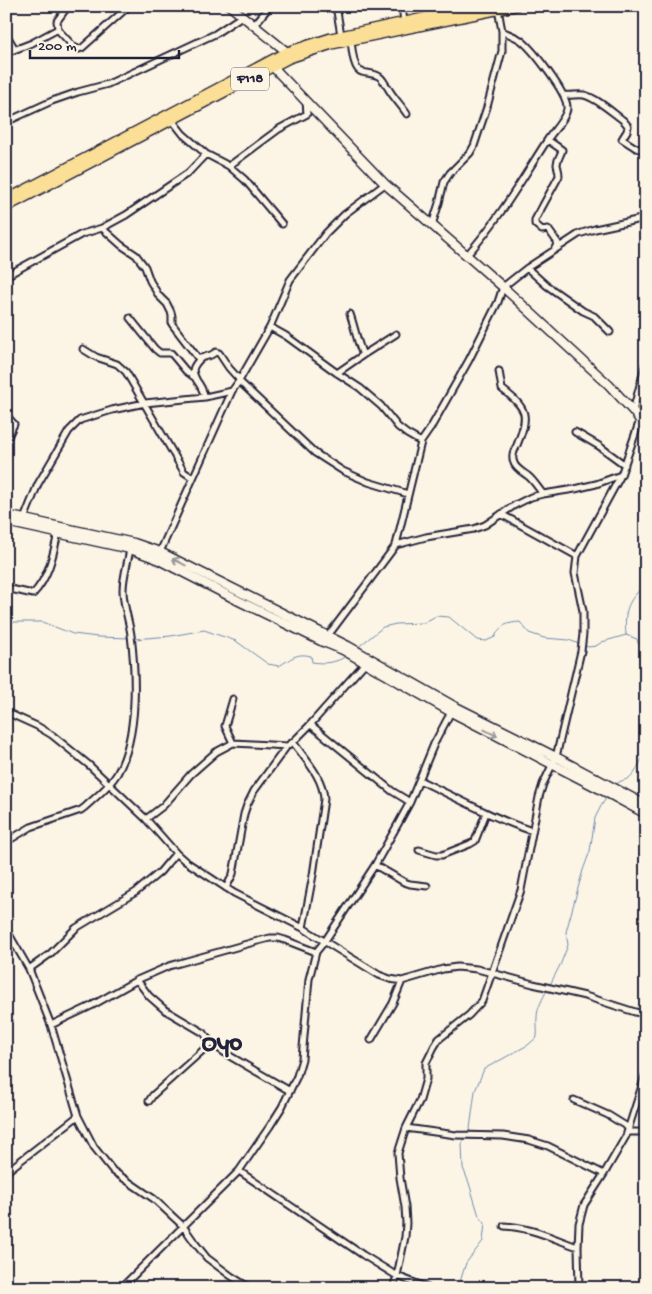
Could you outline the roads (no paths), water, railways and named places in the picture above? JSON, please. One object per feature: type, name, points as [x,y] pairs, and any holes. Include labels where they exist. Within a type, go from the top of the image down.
[{"type":"main road","points":[[230,6],[287,52]]},
{"type":"main road","name":"F118","points":[[6,200],[287,52],[331,38],[404,22],[446,10],[479,6]]},
{"type":"main road","name":"F118","points":[[6,207],[289,58],[332,44],[515,6]]},
{"type":"main road","points":[[273,67],[385,184],[503,287],[609,385],[646,428]]},
{"type":"main road","points":[[6,515],[134,543],[160,552],[321,641],[345,648]]},
{"type":"main road","points":[[6,522],[130,549],[155,558],[327,637],[450,712],[552,765],[601,785]]},
{"type":"main road","points":[[359,657],[365,663],[556,757],[626,799],[646,814]]},
{"type":"main road","points":[[626,799],[646,805]]},
{"type":"street","points":[[68,6],[57,21],[58,29],[74,47],[79,49],[129,6]]},
{"type":"street","points":[[254,25],[270,6]]},
{"type":"street","points":[[336,6],[341,36]]},
{"type":"street","points":[[402,6],[404,22]]},
{"type":"street","points":[[432,225],[444,182],[447,176],[474,146],[487,107],[502,51],[502,31],[498,9]]},
{"type":"street","points":[[6,122],[52,101],[108,84],[215,34],[242,16]]},
{"type":"street","points":[[6,53],[32,43],[58,29]]},
{"type":"street","points":[[467,256],[518,188],[568,109],[564,95],[540,61],[522,41],[502,31]]},
{"type":"street","points":[[6,34],[15,49]]},
{"type":"street","points":[[351,40],[355,62],[359,70],[379,76],[407,114]]},
{"type":"street","points":[[564,95],[582,94],[592,98],[628,126],[622,139],[636,148],[646,151]]},
{"type":"street","points":[[229,166],[279,129],[307,114],[306,101]]},
{"type":"street","points":[[172,120],[183,134],[206,154],[229,166],[251,187],[282,224]]},
{"type":"street","points":[[548,140],[562,150],[562,154],[558,159],[558,176],[535,220],[535,224],[542,230],[548,229],[558,243],[555,249]]},
{"type":"street","points":[[6,276],[82,234],[102,228],[126,215],[188,173],[206,154]]},
{"type":"street","points":[[160,552],[232,391],[270,326],[290,280],[326,233],[345,214],[385,184]]},
{"type":"street","points":[[327,637],[396,545],[421,442],[469,360],[498,302],[503,287],[527,268],[579,234],[646,218]]},
{"type":"street","points":[[102,228],[136,255],[144,267],[150,282],[167,304],[172,316],[172,324],[198,358],[201,358]]},
{"type":"street","points":[[527,268],[546,285],[582,311],[594,316],[610,332]]},
{"type":"street","points":[[350,314],[363,355]]},
{"type":"street","points":[[130,318],[155,349],[160,353],[170,353],[186,371],[195,377]]},
{"type":"street","points":[[270,326],[360,388],[380,406],[398,427],[421,442]]},
{"type":"street","points":[[337,373],[396,334]]},
{"type":"street","points":[[83,349],[96,357],[117,364],[126,372],[184,472],[193,478]]},
{"type":"street","points":[[206,397],[195,377],[193,367],[201,358],[216,352],[220,353],[239,381],[322,458],[343,472],[408,494]]},
{"type":"street","points":[[633,411],[646,363]]},
{"type":"street","points":[[499,371],[502,389],[517,401],[522,409],[525,420],[513,455],[513,462],[543,494]]},
{"type":"street","points":[[24,519],[38,484],[69,431],[80,420],[112,410],[145,403],[206,397],[232,391]]},
{"type":"street","points":[[6,416],[14,424],[6,441]]},
{"type":"street","points":[[393,1288],[405,1237],[406,1223],[398,1153],[406,1128],[424,1089],[426,1063],[439,1039],[469,1015],[482,1001],[521,890],[539,797],[556,757],[581,651],[584,612],[575,574],[577,556],[621,476],[640,420]]},
{"type":"street","points":[[575,432],[599,446],[625,465]]},
{"type":"street","points":[[396,545],[426,536],[474,529],[485,525],[531,497],[576,489],[621,476]]},
{"type":"street","points":[[501,514],[577,556]]},
{"type":"street","points":[[6,588],[33,594],[47,574],[58,533]]},
{"type":"street","points":[[6,842],[31,828],[80,810],[110,784],[127,755],[132,729],[134,683],[131,635],[123,593],[124,576],[130,549]]},
{"type":"street","points":[[226,888],[233,874],[244,814],[254,791],[287,746],[311,725],[365,663]]},
{"type":"street","points":[[233,743],[225,726],[234,699]]},
{"type":"street","points":[[6,712],[52,735],[89,765],[146,819],[185,861],[234,893],[303,928],[379,975],[402,981],[443,969],[458,967],[477,969],[646,1014]]},
{"type":"street","points":[[122,1288],[238,1171],[270,1126],[290,1091],[302,1059],[308,987],[316,952],[375,865],[410,802],[434,744],[450,712]]},
{"type":"street","points":[[311,725],[392,792],[410,802]]},
{"type":"street","points":[[293,742],[318,778],[322,786],[324,799],[303,928]]},
{"type":"street","points":[[146,819],[162,806],[191,774],[216,752],[233,743],[287,746]]},
{"type":"street","points":[[419,780],[514,826],[532,831]]},
{"type":"street","points":[[419,850],[442,855],[470,844],[475,841],[486,813]]},
{"type":"street","points":[[29,969],[50,954],[76,928],[136,892],[160,872],[176,853]]},
{"type":"street","points":[[375,865],[404,882],[427,886]]},
{"type":"street","points":[[6,929],[29,969],[51,1024],[78,1116],[94,1147],[113,1171],[154,1200],[183,1226],[208,1258],[250,1288]]},
{"type":"street","points":[[51,1024],[90,1006],[137,980],[169,966],[254,942],[270,938],[285,940],[316,952]]},
{"type":"street","points":[[137,980],[149,996],[165,1010],[204,1032],[211,1043],[228,1055],[290,1091]]},
{"type":"street","points":[[370,1040],[393,1002],[402,981]]},
{"type":"street","points":[[149,1101],[153,1095],[211,1043]]},
{"type":"street","points":[[579,1288],[579,1224],[584,1205],[604,1174],[628,1130],[646,1073]]},
{"type":"street","points":[[574,1100],[608,1115],[628,1130],[646,1132]]},
{"type":"street","points":[[6,1172],[78,1116]]},
{"type":"street","points":[[406,1128],[456,1135],[504,1136],[529,1140],[548,1146],[604,1174]]},
{"type":"street","points":[[238,1171],[397,1276],[428,1288]]},
{"type":"street","points":[[504,1226],[517,1227],[578,1247]]},
{"type":"street","points":[[639,1288],[646,1278]]},
{"type":"waterway","points":[[646,584],[631,601],[626,612],[626,635],[637,639],[638,643],[646,648]]},
{"type":"waterway","points":[[357,648],[383,627],[396,624],[423,623],[436,616],[449,617],[477,640],[486,641],[495,637],[504,625],[520,622],[529,633],[544,638],[569,640],[579,644]]},
{"type":"waterway","points":[[6,622],[42,622],[73,634],[130,638]]},
{"type":"waterway","points":[[134,639],[171,636],[204,630],[236,641],[268,664],[279,666],[301,655],[311,656],[312,662],[321,663],[334,662],[346,656]]},
{"type":"waterway","points":[[583,645],[588,647],[596,646],[602,642],[626,635]]},
{"type":"waterway","points":[[646,699],[640,724],[640,736],[646,747]]},
{"type":"waterway","points":[[615,786],[632,775],[646,750]]},
{"type":"waterway","points":[[549,987],[568,945],[566,932],[590,851],[595,818],[607,797]]},
{"type":"waterway","points":[[468,1133],[475,1091],[484,1069],[528,1045],[537,1037],[538,1010],[547,990]]},
{"type":"waterway","points":[[458,1288],[466,1263],[483,1241],[485,1223],[479,1216],[463,1168],[462,1144],[466,1137]]},
{"type":"district","name":"Oyo","points":[[222,1044]]}]
